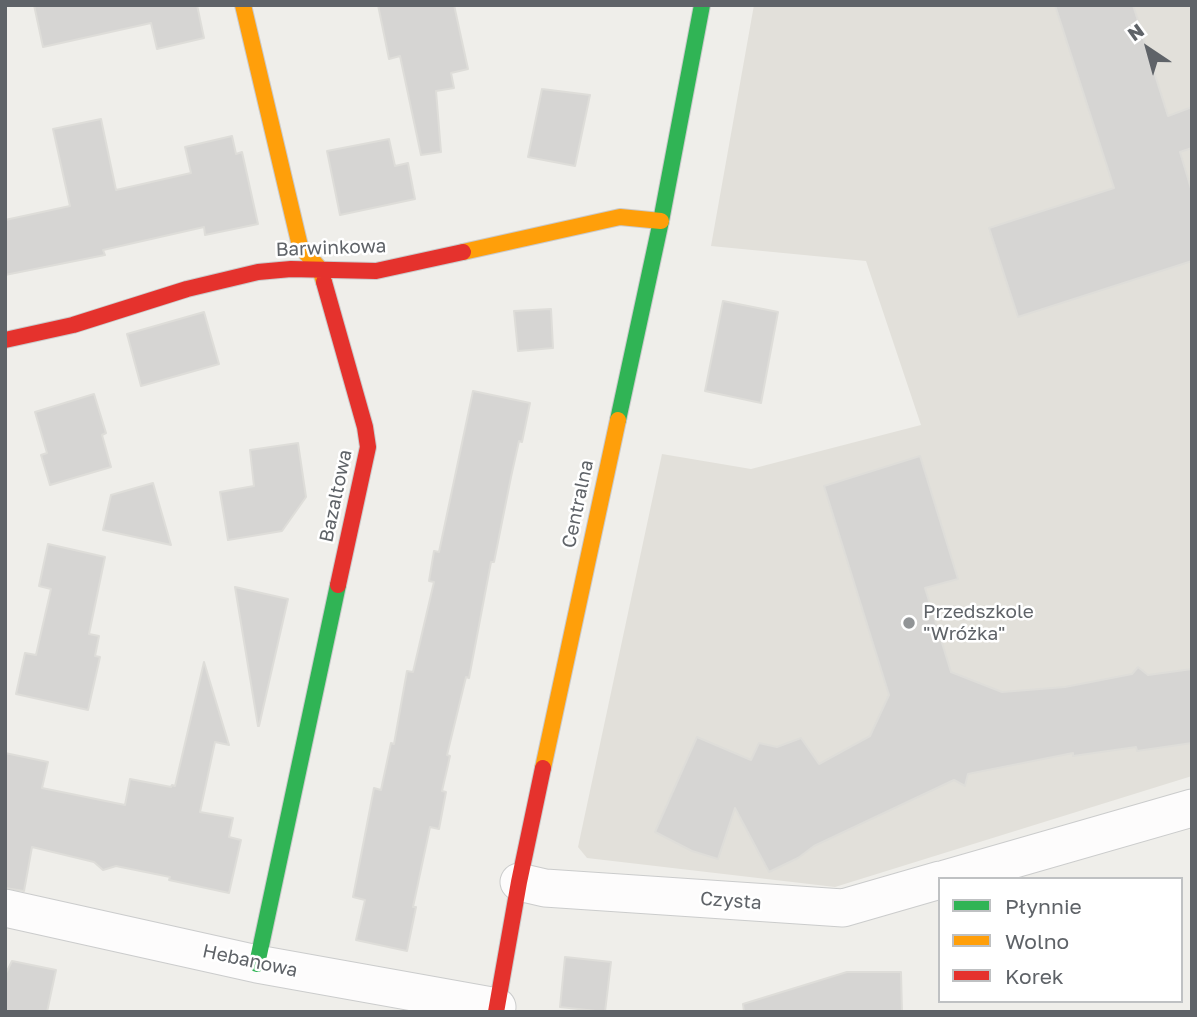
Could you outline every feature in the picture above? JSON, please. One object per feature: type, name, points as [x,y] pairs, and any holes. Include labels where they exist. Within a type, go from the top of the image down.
[{"type":"street","name":"Bazaltowa","points":[[243,5],[300,246],[320,269],[368,447],[257,964]]},
{"type":"street","name":"Centralna","points":[[497,1009],[519,882],[661,221],[702,5]]},
{"type":"street","name":"Barwinkowa","points":[[5,340],[73,325],[187,289],[258,272],[320,269],[376,271],[620,217],[661,221]]},
{"type":"street","points":[[952,877],[1192,808]]},
{"type":"street","name":"Czysta","points":[[519,882],[545,888],[843,908],[938,881]]},
{"type":"street","name":"Hebanowa","points":[[5,908],[257,964],[497,1009]]},
{"type":"shaded area","name":"Przedszkole \"Wróżka\"","points":[[754,5],[1192,5],[1192,776],[835,887],[587,858],[578,847],[662,454],[751,469],[921,425],[866,261],[711,246]]},
{"type":"building","points":[[34,5],[197,5],[204,38],[157,49],[151,23],[43,47]]},
{"type":"building","points":[[378,5],[454,5],[468,69],[451,73],[454,88],[436,91],[441,152],[421,155],[400,56],[389,59]]},
{"type":"building","points":[[1055,5],[1133,5],[1168,116],[1192,107],[1192,148],[1180,152],[1192,192],[1192,261],[1018,317],[989,228],[1114,188]]},
{"type":"building","points":[[542,89],[590,95],[575,166],[528,157]]},
{"type":"building","points":[[101,119],[116,190],[191,173],[185,147],[232,136],[236,154],[242,152],[258,224],[205,235],[204,227],[103,250],[105,255],[5,275],[5,220],[70,206],[53,129]]},
{"type":"building","points":[[389,139],[395,166],[408,163],[415,199],[340,215],[327,151]]},
{"type":"building","points":[[723,301],[778,312],[761,403],[705,391]]},
{"type":"building","points":[[551,309],[553,348],[518,351],[514,311]]},
{"type":"building","points":[[204,312],[219,364],[141,386],[127,334]]},
{"type":"building","points":[[473,391],[530,403],[522,442],[519,441],[494,562],[491,562],[469,678],[466,677],[447,755],[450,756],[442,791],[446,792],[439,829],[430,827],[413,907],[416,907],[407,951],[356,940],[365,900],[353,897],[374,788],[381,790],[391,743],[394,744],[407,671],[413,672],[434,582],[429,581],[434,551],[439,552]]},
{"type":"building","points":[[94,394],[106,433],[102,435],[111,467],[50,485],[41,455],[47,453],[35,412]]},
{"type":"building","points":[[298,443],[306,497],[282,531],[228,540],[220,492],[254,486],[250,450]]},
{"type":"building","points":[[920,456],[958,579],[925,588],[951,672],[1002,692],[1065,687],[1132,674],[1138,667],[1148,675],[1192,669],[1192,743],[1137,751],[1136,747],[1073,756],[1073,753],[968,774],[965,786],[954,780],[814,846],[798,858],[769,872],[735,808],[718,859],[692,851],[655,832],[697,737],[751,760],[759,743],[777,747],[801,738],[819,764],[870,736],[889,695],[824,486]]},
{"type":"building","points":[[153,483],[171,545],[103,530],[111,495]]},
{"type":"building","points":[[48,544],[105,557],[89,634],[99,636],[95,656],[100,657],[88,710],[16,694],[25,653],[36,655],[51,589],[39,586]]},
{"type":"building","points":[[235,587],[288,599],[259,726],[258,726]]},
{"type":"building","points":[[204,662],[229,745],[215,742],[200,812],[233,818],[229,837],[241,840],[229,893],[116,866],[103,870],[94,862],[32,847],[24,891],[5,888],[5,753],[48,762],[42,788],[125,805],[130,779],[175,786]]},
{"type":"building","points":[[565,957],[611,962],[605,1012],[560,1007]]},
{"type":"building","points":[[12,961],[56,970],[47,1012],[5,1012],[5,975]]},
{"type":"building","points":[[847,972],[901,972],[902,1012],[744,1012],[743,1004]]},
{"type":"traffic: fast","points":[[618,420],[661,221],[702,5]]},
{"type":"traffic: fast","points":[[257,964],[338,585]]},
{"type":"traffic: slow","points":[[243,5],[300,246],[320,269],[324,282]]},
{"type":"traffic: slow","points":[[463,252],[620,217],[661,221]]},
{"type":"traffic: slow","points":[[543,768],[618,420]]},
{"type":"traffic: jam","points":[[5,340],[73,325],[187,289],[258,272],[291,269],[376,271],[463,252]]},
{"type":"traffic: jam","points":[[324,282],[365,427],[368,447],[338,585]]},
{"type":"traffic: jam","points":[[496,1012],[543,768]]},
{"type":"place","name":"Przedszkole \"Wróżka\"","points":[[909,623]]}]
